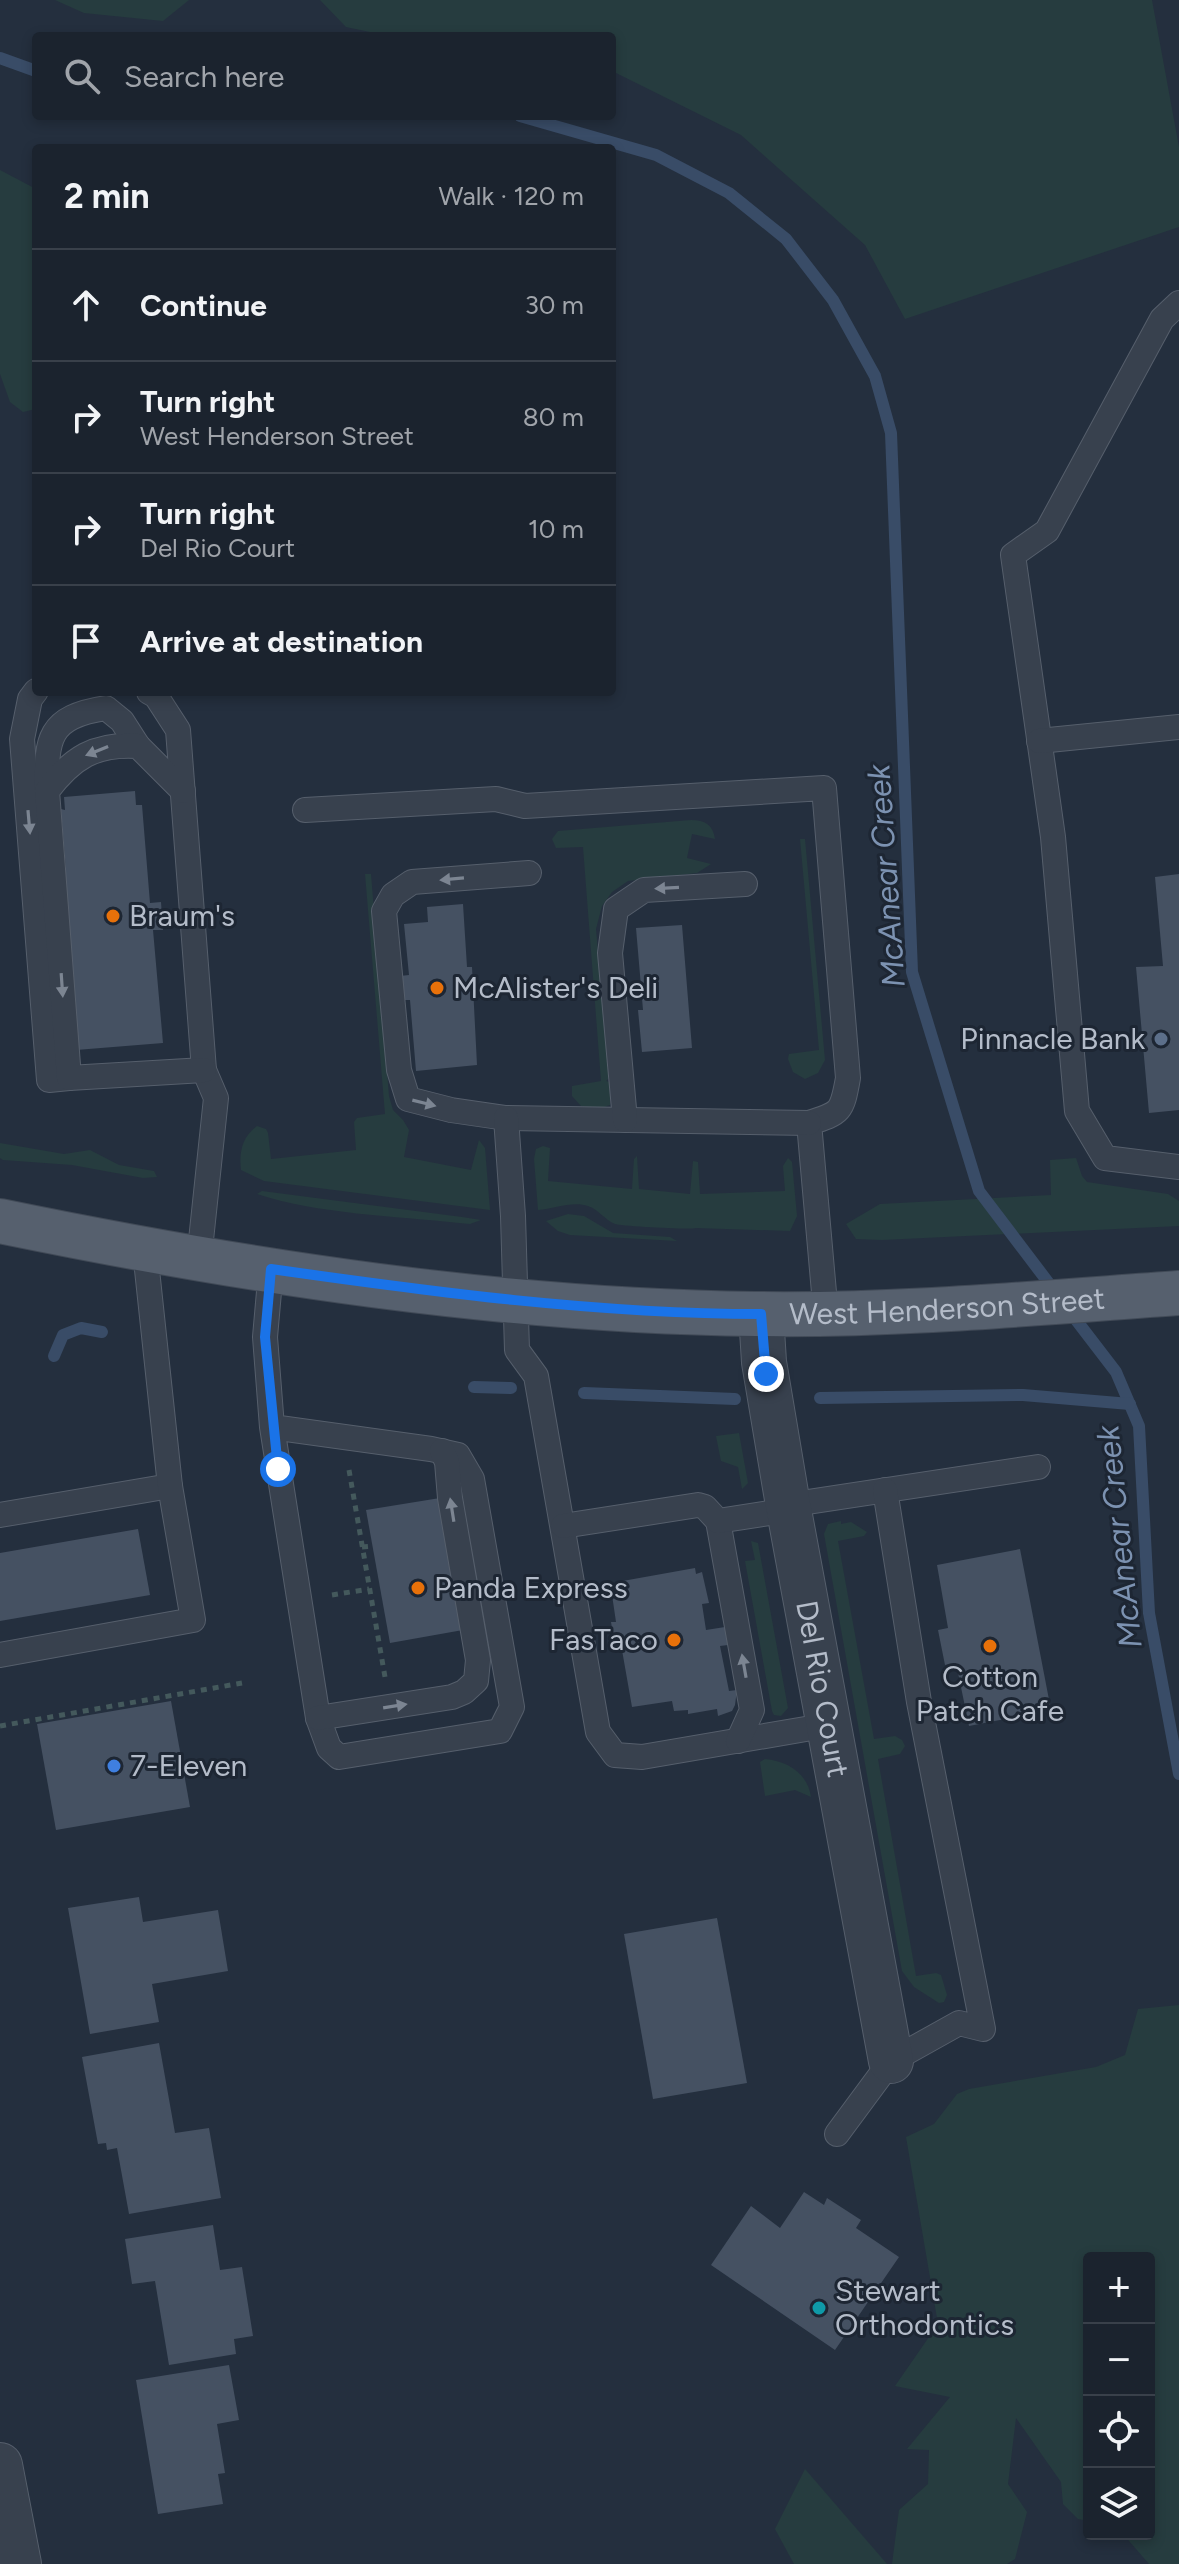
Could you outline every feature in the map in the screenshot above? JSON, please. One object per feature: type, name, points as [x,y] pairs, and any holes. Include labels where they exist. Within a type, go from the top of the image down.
[{"type":"main road","name":"West Henderson Street","points":[[0,1221],[145,1251],[271,1269],[516,1300],[637,1309],[826,1315],[1179,1293]]},
{"type":"street","name":"Del Rio Court","points":[[761,1314],[764,1362],[789,1508],[891,2061]]},
{"type":"street","points":[[0,2465],[19,2564]]},
{"type":"lane","points":[[1179,303],[1162,319],[1047,531],[1013,555],[1053,837],[1077,1111],[1105,1158],[1179,1167]]},
{"type":"lane","points":[[32,696],[22,739],[49,1080],[204,1070]]},
{"type":"lane","points":[[156,696],[178,730],[204,1070],[216,1098],[199,1259]]},
{"type":"lane","points":[[69,1078],[47,791],[47,748],[53,732],[62,721],[82,712],[106,708],[122,721],[138,746],[183,791]]},
{"type":"lane","points":[[1039,741],[1179,727]]},
{"type":"lane","points":[[47,791],[65,767],[99,748],[138,746]]},
{"type":"lane","points":[[305,810],[496,799],[525,806],[824,788],[848,1078],[844,1100],[835,1114],[809,1123],[506,1118],[451,1110],[408,1099],[399,1070],[384,911],[393,895],[412,882],[529,873]]},
{"type":"lane","points":[[625,1120],[610,953],[616,909],[644,890],[745,884]]},
{"type":"lane","points":[[506,1118],[517,1350],[536,1376],[598,1732],[615,1755],[642,1757],[829,1725]]},
{"type":"lane","points":[[809,1123],[826,1315]]},
{"type":"lane","points":[[0,1655],[193,1620],[170,1486],[145,1251]]},
{"type":"lane","points":[[271,1269],[265,1337],[272,1427],[318,1718],[329,1748],[339,1757],[500,1731],[512,1707],[472,1479],[458,1455],[272,1427]]},
{"type":"lane","points":[[318,1718],[452,1697],[464,1692],[476,1681],[478,1660],[450,1498],[447,1462],[442,1451]]},
{"type":"lane","points":[[718,1521],[885,1490],[1038,1467]]},
{"type":"lane","points":[[0,1515],[170,1486]]},
{"type":"lane","points":[[837,2134],[891,2061],[959,2023],[983,2029],[919,1702],[885,1490]]},
{"type":"lane","points":[[563,1526],[698,1505],[705,1507],[718,1521],[752,1710],[738,1741]]},
{"type":"path","points":[[346,1456],[390,1707]]},
{"type":"path","points":[[362,1547],[373,1546]]},
{"type":"path","points":[[0,1726],[242,1683]]},
{"type":"green space","points":[[55,0],[189,0],[163,21],[84,13]]},
{"type":"green space","points":[[320,0],[1152,0],[1179,147],[1179,227],[905,319],[865,245],[741,135],[616,73],[616,32],[370,32],[346,27]]},
{"type":"green space","points":[[0,170],[32,187],[32,410],[23,412],[10,402],[0,374]]},
{"type":"green space","points":[[691,820],[708,824],[715,839],[692,834],[687,858],[711,864],[697,873],[628,881],[612,892],[602,906],[596,929],[610,1105],[599,1109],[581,1106],[572,1096],[572,1086],[601,1081],[583,847],[556,848],[552,839],[558,831]]},
{"type":"green space","points":[[800,839],[805,839],[825,1060],[818,1073],[805,1079],[793,1072],[788,1059],[789,1054],[819,1050]]},
{"type":"green space","points":[[365,874],[371,874],[389,1096],[393,1110],[409,1130],[404,1157],[471,1170],[479,1140],[485,1148],[490,1210],[264,1181],[241,1170],[243,1145],[257,1126],[268,1133],[271,1159],[356,1150],[354,1122],[357,1118],[385,1114]]},
{"type":"green space","points":[[0,1143],[64,1154],[90,1150],[119,1165],[154,1171],[157,1177],[143,1178],[72,1165],[3,1160],[0,1158]]},
{"type":"green space","points":[[543,1146],[550,1148],[548,1181],[632,1189],[634,1159],[637,1156],[639,1189],[690,1194],[693,1161],[698,1162],[700,1194],[785,1191],[783,1166],[788,1158],[792,1162],[797,1216],[790,1231],[615,1224],[592,1207],[582,1205],[538,1210],[534,1159],[536,1149]]},
{"type":"green space","points":[[1076,1158],[1087,1182],[1168,1194],[1179,1201],[1179,1226],[882,1240],[856,1239],[846,1224],[880,1204],[1051,1195],[1050,1160]]},
{"type":"green space","points":[[262,1191],[481,1220],[470,1224],[330,1210],[257,1194]]},
{"type":"green space","points":[[568,1214],[584,1216],[613,1233],[670,1237],[677,1241],[570,1235],[558,1231],[546,1221]]},
{"type":"green space","points":[[739,1433],[748,1483],[742,1489],[738,1467],[721,1461],[716,1436]]},
{"type":"green space","points":[[841,1521],[841,1524],[851,1522],[867,1532],[864,1536],[838,1541],[874,1739],[895,1736],[905,1746],[900,1754],[878,1759],[916,1976],[941,1975],[947,1995],[944,2002],[939,2003],[914,1987],[902,1971],[824,1534],[828,1524]]},
{"type":"green space","points":[[751,1541],[758,1543],[788,1708],[781,1716],[774,1715],[772,1711],[745,1561],[755,1560]]},
{"type":"green space","points":[[765,1759],[796,1770],[806,1782],[811,1797],[795,1790],[765,1796],[760,1762]]},
{"type":"green space","points":[[1179,2005],[1179,2564],[1149,2564],[1128,2540],[1155,2540],[1155,2252],[1083,2252],[1083,2520],[1078,2519],[1063,2504],[1061,2482],[1016,2418],[1008,2484],[1027,2512],[1015,2559],[1007,2564],[892,2564],[899,2510],[928,2484],[929,2450],[907,2449],[950,2397],[895,2386],[938,2324],[906,2137],[934,2124],[957,2094],[969,2089],[1096,2067],[1125,2055],[1138,2009]]},
{"type":"green space","points":[[805,2469],[887,2564],[794,2564],[775,2529]]},
{"type":"building","name":"Braum's","points":[[135,791],[136,805],[142,805],[150,903],[161,902],[163,930],[153,930],[163,1043],[76,1050],[60,870],[66,870],[61,809],[65,810],[64,797]]},
{"type":"building","name":"Pinnacle Bank","points":[[1179,874],[1179,1110],[1149,1113],[1136,967],[1163,966],[1155,877]]},
{"type":"building","name":"McAlister's Deli","points":[[463,904],[467,967],[472,967],[477,1065],[416,1071],[410,1000],[402,1000],[400,976],[409,975],[404,924],[428,922],[427,907]]},
{"type":"building","points":[[682,925],[692,1048],[642,1052],[638,1010],[643,1010],[636,928]]},
{"type":"building","name":"Panda Express","points":[[440,1498],[463,1630],[390,1643],[366,1510]]},
{"type":"building","points":[[138,1529],[150,1595],[0,1621],[0,1553]]},
{"type":"building","name":"Cotton Patch Cafe","points":[[1020,1549],[1051,1710],[969,1726],[956,1663],[945,1665],[938,1630],[948,1628],[937,1565]]},
{"type":"building","name":"FasTaco","points":[[695,1568],[696,1574],[702,1572],[709,1603],[702,1604],[706,1630],[725,1627],[728,1645],[720,1646],[729,1691],[737,1690],[735,1705],[732,1711],[718,1716],[717,1709],[688,1714],[688,1710],[674,1711],[672,1701],[632,1707],[619,1633],[613,1634],[611,1622],[616,1622],[611,1588],[618,1587],[617,1582]]},
{"type":"building","name":"7-Eleven","points":[[171,1701],[190,1807],[56,1830],[37,1724]]},
{"type":"building","points":[[139,1897],[143,1922],[218,1910],[228,1971],[152,1984],[159,2022],[90,2034],[68,1908]]},
{"type":"building","points":[[717,1918],[747,2083],[653,2099],[624,1934]]},
{"type":"building","points":[[159,2043],[175,2133],[209,2128],[221,2198],[129,2214],[117,2148],[107,2150],[106,2143],[98,2144],[82,2057]]},
{"type":"building","name":"Stewart Orthodontics","points":[[804,2192],[824,2205],[827,2198],[861,2220],[856,2228],[899,2257],[835,2350],[711,2265],[751,2206],[780,2228]]},
{"type":"building","points":[[213,2225],[220,2270],[242,2267],[253,2336],[234,2339],[236,2354],[169,2365],[155,2281],[132,2284],[125,2239]]},
{"type":"building","points":[[229,2365],[239,2420],[217,2424],[225,2473],[218,2474],[223,2504],[158,2514],[136,2380]]},
{"type":"waterway","name":"McAnear Creek","points":[[0,58],[32,70]]},
{"type":"waterway","name":"McAnear Creek","points":[[534,120],[656,155],[729,193],[786,239],[833,300],[875,376],[891,433],[912,972],[979,1191],[1057,1294]]},
{"type":"waterway","name":"McAnear Creek","points":[[1070,1312],[1116,1372],[1139,1426],[1149,1613],[1179,1774]]},
{"type":"waterway","points":[[54,1356],[63,1335],[81,1328],[102,1332]]},
{"type":"waterway","points":[[474,1387],[511,1388]]},
{"type":"waterway","points":[[584,1393],[735,1399]]},
{"type":"waterway","points":[[820,1398],[1023,1395],[1130,1404]]},
{"type":"place","name":"Braum's","points":[[113,916]]},
{"type":"place","name":"McAlister's Deli","points":[[437,988]]},
{"type":"place","name":"Pinnacle Bank","points":[[1161,1039]]},
{"type":"place","name":"Panda Express","points":[[418,1588]]},
{"type":"place","name":"FasTaco","points":[[674,1640]]},
{"type":"place","name":"Cotton Patch Cafe","points":[[990,1646]]},
{"type":"place","name":"7-Eleven","points":[[114,1766]]},
{"type":"place","name":"Stewart Orthodontics","points":[[819,2308]]},
{"type":"route","points":[[278,1469],[265,1337],[271,1269],[516,1300],[761,1314],[766,1374]]}]
